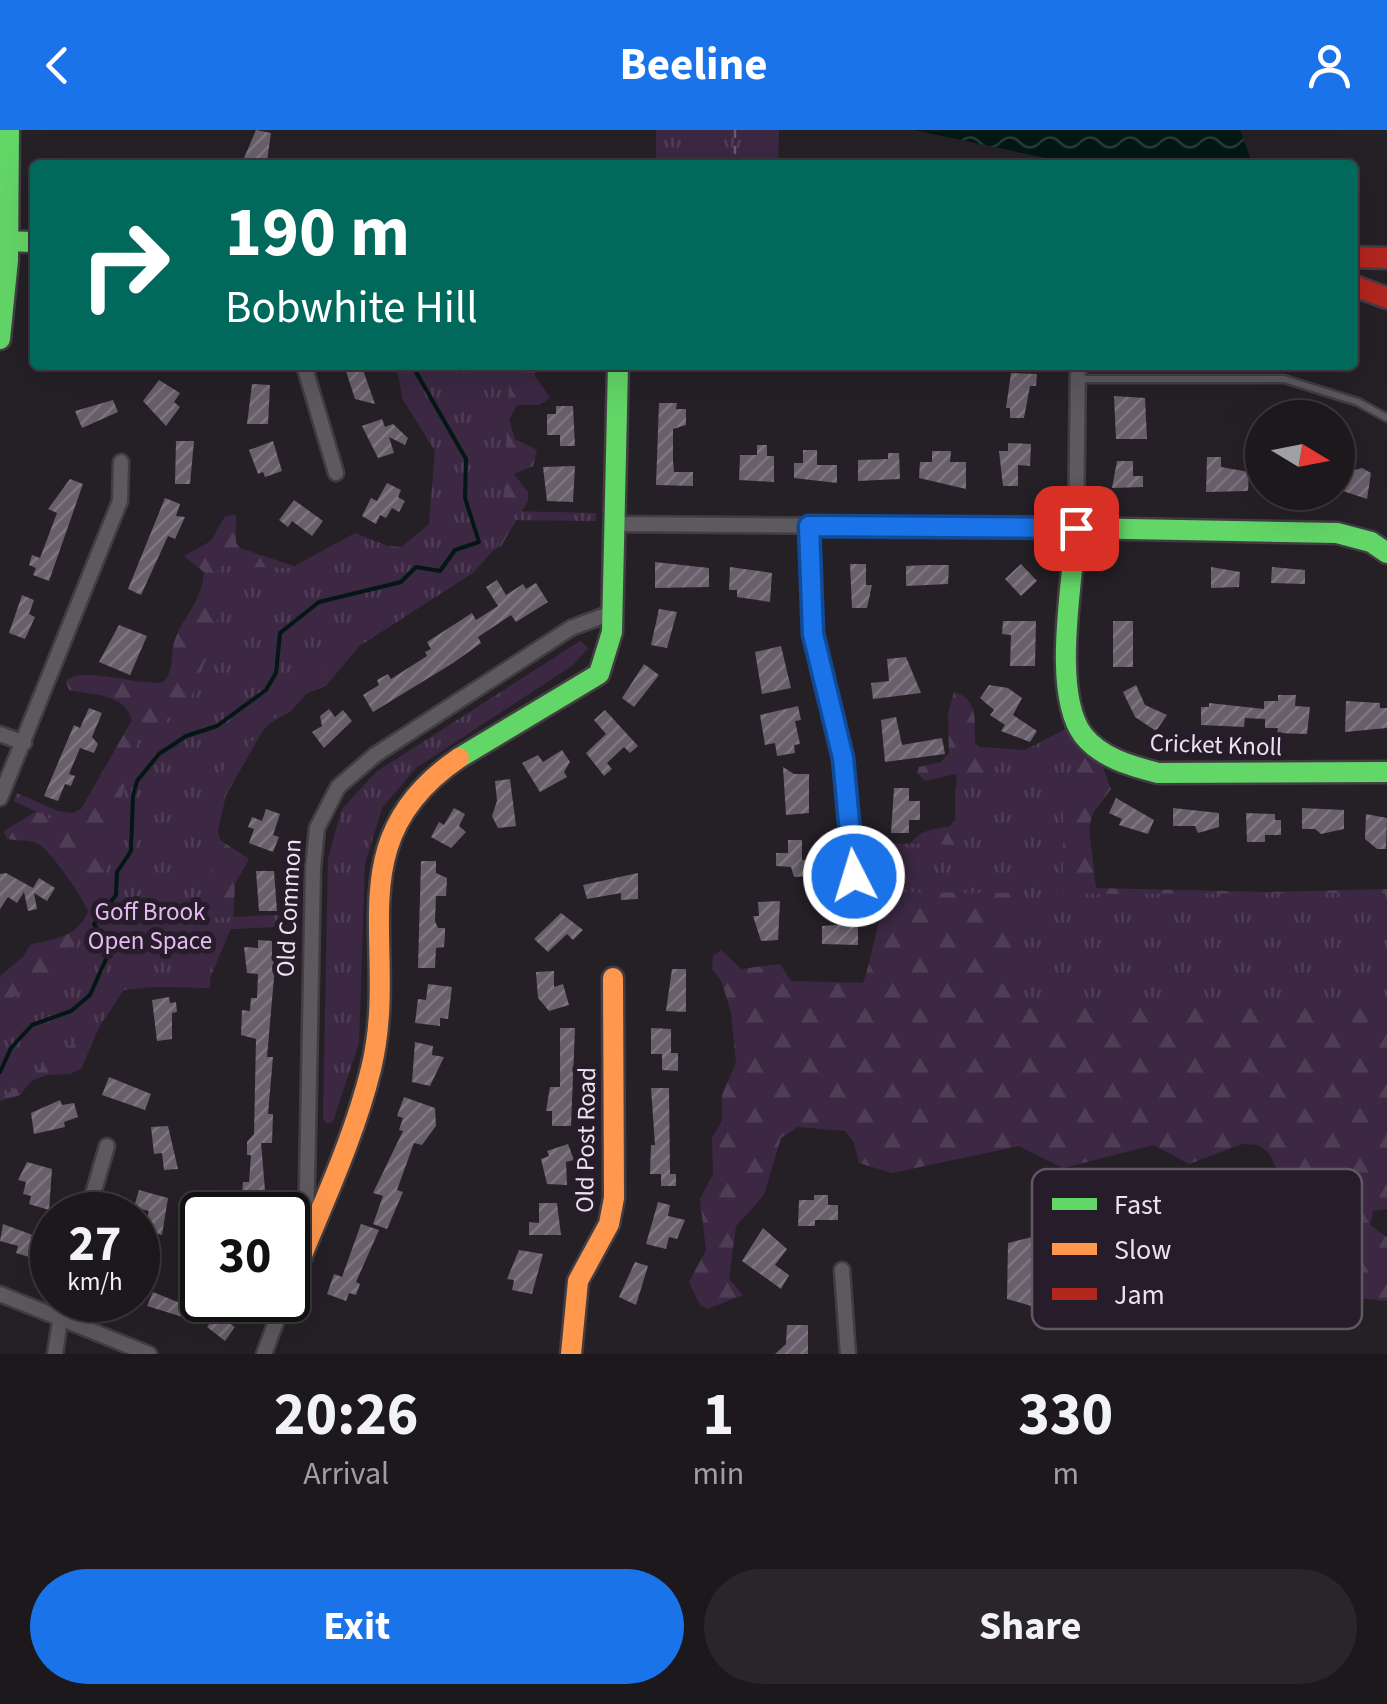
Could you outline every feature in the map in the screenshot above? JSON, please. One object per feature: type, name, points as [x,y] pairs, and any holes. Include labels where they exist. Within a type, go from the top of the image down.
[{"type":"street","points":[[0,339],[9,130]]},
{"type":"street","points":[[4,241],[30,242]]},
{"type":"street","points":[[1358,257],[1387,258]]},
{"type":"street","points":[[1358,287],[1387,298]]},
{"type":"street","points":[[305,370],[336,473]]},
{"type":"street","name":"Old Common","points":[[310,1229],[380,1042],[380,874],[398,815],[410,796],[444,769],[599,674],[610,651],[617,524],[618,370]]},
{"type":"street","name":"Cricket Knoll","points":[[1078,372],[1069,694],[1076,722],[1096,748],[1122,764],[1158,773],[1387,772]]},
{"type":"street","points":[[0,798],[120,502],[121,462]]},
{"type":"street","points":[[617,524],[1337,533],[1370,542],[1387,553]]},
{"type":"street","points":[[809,526],[813,634],[843,758],[854,876]]},
{"type":"street","name":"Old Common","points":[[307,1192],[317,828],[338,786],[375,756],[571,628],[611,614]]},
{"type":"street","points":[[0,734],[24,743]]},
{"type":"street","name":"Old Post Road","points":[[572,1354],[578,1281],[610,1224],[614,1198],[614,978]]},
{"type":"street","points":[[94,1192],[108,1146]]},
{"type":"street","points":[[842,1270],[848,1354]]},
{"type":"street","points":[[0,1294],[30,1306]]},
{"type":"street","points":[[55,1354],[60,1322]]},
{"type":"street","points":[[71,1322],[150,1354]]},
{"type":"street","points":[[264,1354],[276,1322]]},
{"type":"lane","points":[[1078,372],[1284,379],[1358,402],[1387,418]]},
{"type":"path","points":[[735,130],[736,160]]},
{"type":"green space","points":[[656,130],[779,130],[778,160],[656,160]]},
{"type":"green space","name":"Goff Brook Open Space","points":[[397,370],[510,370],[503,511],[596,513],[596,521],[501,520],[498,545],[473,573],[327,667],[214,779],[211,918],[298,914],[298,926],[211,930],[210,988],[126,986],[105,1019],[0,1100],[0,1007],[60,964],[93,908],[109,847],[14,801],[17,793],[112,835],[137,739],[188,705],[217,631],[218,566],[291,568],[355,533],[398,550],[429,524],[435,451],[403,400]]},
{"type":"green space","name":"Goff Brook Open Space","points":[[399,370],[535,370],[550,398],[539,405],[517,405],[509,420],[515,439],[537,450],[533,466],[514,474],[528,492],[528,501],[501,546],[467,565],[360,645],[326,686],[306,694],[290,712],[266,725],[226,795],[218,831],[220,840],[249,859],[235,884],[233,923],[211,976],[205,982],[123,990],[105,1014],[81,1069],[70,1074],[46,1075],[31,1081],[20,1095],[0,1101],[0,976],[23,957],[30,945],[70,933],[88,912],[45,849],[32,842],[7,839],[4,831],[40,809],[73,813],[81,809],[132,720],[115,700],[69,690],[66,681],[85,675],[164,682],[176,637],[203,582],[204,572],[184,556],[211,541],[225,516],[236,515],[236,543],[240,548],[297,567],[325,553],[359,546],[427,550],[447,475]]},
{"type":"green space","points":[[580,641],[588,648],[573,665],[416,768],[382,808],[365,864],[359,1043],[333,1121],[327,1124],[323,1119],[328,858],[342,809],[376,772]]},
{"type":"green space","points":[[954,692],[972,706],[975,743],[980,747],[1025,750],[1064,731],[1103,768],[1111,789],[1093,813],[1089,828],[1096,888],[1267,892],[1387,889],[1387,1209],[1373,1211],[1370,1225],[1387,1237],[1387,1301],[1362,1298],[1362,1169],[1277,1169],[1269,1153],[1258,1145],[1242,1144],[1189,1164],[1154,1145],[1063,1168],[1019,1146],[892,1173],[859,1163],[854,1143],[845,1131],[798,1127],[781,1138],[764,1195],[736,1226],[729,1279],[743,1295],[708,1309],[700,1305],[689,1282],[706,1250],[700,1199],[713,1174],[712,1138],[722,1121],[722,1095],[736,1063],[731,1013],[721,980],[712,969],[713,956],[721,950],[741,969],[780,964],[791,981],[863,983],[901,857],[913,841],[927,831],[950,826],[958,816],[956,774],[925,781],[917,773],[919,767],[941,762],[949,753],[948,714]]},
{"type":"green space","points":[[1067,728],[1083,754],[1063,812],[1063,894],[1387,893],[1387,1008],[1014,998],[1017,893],[872,892],[884,882],[888,869],[879,843],[955,845],[955,788]]},
{"type":"water","points":[[914,130],[1240,130],[1251,160],[1055,160]]},
{"type":"building","points":[[256,130],[271,133],[267,160],[243,160]]},
{"type":"building","points":[[346,370],[363,370],[375,404],[355,399]]},
{"type":"building","points":[[1011,373],[1037,374],[1036,386],[1030,386],[1024,418],[1010,418],[1010,408],[1006,408]]},
{"type":"building","points":[[159,380],[180,393],[174,402],[180,407],[166,426],[143,401]]},
{"type":"building","points":[[252,384],[270,385],[268,424],[247,424]]},
{"type":"building","points":[[1114,396],[1145,398],[1147,439],[1116,439]]},
{"type":"building","points":[[113,400],[118,412],[82,428],[75,411]]},
{"type":"building","points":[[659,403],[677,403],[676,409],[686,409],[686,425],[673,429],[674,472],[693,472],[693,486],[656,485]]},
{"type":"building","points":[[556,406],[573,406],[575,446],[560,446],[560,435],[547,435],[547,414],[556,414]]},
{"type":"building","points":[[382,419],[385,427],[393,424],[408,438],[405,445],[389,437],[394,453],[378,458],[362,426]]},
{"type":"building","points":[[176,441],[194,441],[190,484],[175,484]]},
{"type":"building","points":[[273,441],[282,471],[265,477],[263,472],[258,474],[249,450]]},
{"type":"building","points":[[1008,443],[1031,444],[1030,466],[1018,465],[1018,486],[1003,486],[999,451],[1008,451]]},
{"type":"building","points":[[757,445],[767,445],[767,456],[774,456],[774,482],[739,480],[740,455],[757,455]]},
{"type":"building","points":[[803,450],[817,450],[817,465],[837,465],[837,483],[794,478],[794,463],[803,463]]},
{"type":"building","points":[[932,451],[951,451],[950,462],[966,462],[966,489],[919,478],[920,462],[932,462]]},
{"type":"building","points":[[888,453],[899,453],[900,479],[858,481],[858,460],[888,459]]},
{"type":"building","points":[[1207,457],[1221,457],[1221,467],[1245,471],[1245,491],[1206,492]]},
{"type":"building","points":[[1117,461],[1133,461],[1133,476],[1143,476],[1143,487],[1112,488]]},
{"type":"building","points":[[575,466],[573,502],[547,501],[543,467]]},
{"type":"building","points":[[1362,468],[1371,473],[1367,499],[1355,495],[1355,470]]},
{"type":"building","points":[[70,479],[83,484],[49,581],[33,575],[36,568],[29,565],[32,555],[40,558],[57,513],[48,509]]},
{"type":"building","points":[[387,483],[401,490],[398,497],[405,501],[399,512],[392,508],[386,518],[380,515],[376,524],[362,516],[371,498],[377,501]]},
{"type":"building","points":[[165,498],[180,504],[176,516],[185,517],[175,539],[168,536],[141,595],[128,589]]},
{"type":"building","points":[[294,500],[323,521],[312,536],[292,521],[288,527],[279,520]]},
{"type":"building","points":[[655,562],[709,568],[709,587],[655,588]]},
{"type":"building","points":[[850,564],[866,564],[866,585],[872,585],[867,608],[852,608]]},
{"type":"building","points":[[1021,564],[1037,581],[1021,596],[1005,579]]},
{"type":"building","points":[[949,565],[948,584],[906,586],[906,566]]},
{"type":"building","points":[[730,567],[772,573],[770,602],[737,597],[737,590],[729,590]]},
{"type":"building","points":[[1211,567],[1240,572],[1239,587],[1211,588]]},
{"type":"building","points":[[1272,567],[1305,570],[1305,584],[1271,583]]},
{"type":"building","points":[[497,580],[506,595],[523,584],[526,589],[536,583],[548,602],[516,622],[511,615],[478,637],[481,643],[453,663],[373,712],[363,695],[379,685],[377,680],[388,674],[391,679],[427,656],[425,652],[431,649],[427,642],[472,613],[476,620],[498,606],[486,587]]},
{"type":"building","points":[[22,595],[34,600],[29,614],[35,617],[25,639],[9,633]]},
{"type":"building","points":[[659,609],[677,612],[667,648],[651,645]]},
{"type":"building","points":[[1003,621],[1036,621],[1035,666],[1010,666],[1011,635],[1002,634]]},
{"type":"building","points":[[1113,621],[1133,621],[1133,667],[1113,667]]},
{"type":"building","points":[[119,625],[147,636],[130,675],[99,662]]},
{"type":"building","points":[[781,646],[791,688],[762,694],[755,652]]},
{"type":"building","points":[[906,657],[921,693],[873,699],[871,683],[889,681],[887,659]]},
{"type":"building","points":[[644,664],[659,675],[634,707],[622,698]]},
{"type":"building","points":[[989,685],[1008,688],[1022,698],[1013,715],[1037,731],[1030,742],[1001,731],[1005,725],[990,715],[994,710],[980,698]]},
{"type":"building","points":[[1136,685],[1145,705],[1167,715],[1156,731],[1135,717],[1123,692]]},
{"type":"building","points":[[1278,695],[1296,695],[1295,706],[1310,707],[1307,734],[1277,733],[1278,728],[1265,728],[1265,719],[1245,718],[1244,727],[1201,725],[1201,707],[1209,707],[1209,703],[1264,709],[1264,701],[1278,701]]},
{"type":"building","points":[[1346,701],[1380,703],[1380,708],[1387,708],[1387,728],[1345,732]]},
{"type":"building","points":[[798,706],[801,720],[795,721],[800,744],[794,745],[795,753],[777,756],[775,743],[765,745],[760,715]]},
{"type":"building","points":[[89,708],[102,713],[92,737],[98,744],[94,753],[80,748],[69,774],[75,776],[71,786],[65,784],[58,801],[44,796],[74,725],[80,728]]},
{"type":"building","points":[[329,709],[335,717],[343,710],[352,721],[324,748],[312,732],[322,726],[320,716]]},
{"type":"building","points":[[605,710],[638,746],[630,753],[624,747],[607,763],[612,769],[604,776],[586,753],[606,734],[594,720]]},
{"type":"building","points":[[896,717],[902,745],[942,738],[945,754],[885,762],[881,720]]},
{"type":"building","points":[[562,750],[570,762],[564,772],[567,777],[540,792],[522,763],[538,755],[543,762]]},
{"type":"building","points":[[783,767],[794,774],[809,774],[809,813],[786,815]]},
{"type":"building","points":[[510,779],[516,826],[498,828],[492,816],[497,801],[495,781]]},
{"type":"building","points":[[894,788],[909,788],[909,801],[920,801],[920,820],[909,820],[909,833],[891,833]]},
{"type":"building","points":[[1116,798],[1154,820],[1148,834],[1119,825],[1122,819],[1109,813]]},
{"type":"building","points":[[454,808],[465,814],[459,826],[466,832],[451,848],[431,837],[439,822],[444,825]]},
{"type":"building","points":[[1173,808],[1219,813],[1219,827],[1198,833],[1195,826],[1173,826]]},
{"type":"building","points":[[1302,808],[1344,810],[1344,829],[1321,834],[1315,829],[1302,829]]},
{"type":"building","points":[[266,809],[280,814],[273,835],[279,837],[273,852],[249,843],[254,829],[248,827],[252,817],[262,821]]},
{"type":"building","points":[[1246,813],[1275,814],[1275,820],[1281,820],[1281,835],[1265,835],[1265,842],[1247,842]]},
{"type":"building","points":[[1366,814],[1387,818],[1386,849],[1377,849],[1365,839]]},
{"type":"building","points":[[788,840],[802,840],[802,860],[815,860],[814,876],[794,877],[791,867],[776,866],[776,853],[788,853]]},
{"type":"building","points":[[421,861],[436,861],[436,873],[447,878],[446,896],[436,896],[435,921],[438,928],[445,928],[445,935],[444,947],[436,948],[435,968],[418,968]]},
{"type":"building","points":[[256,871],[274,871],[277,911],[259,911]]},
{"type":"building","points":[[6,873],[33,888],[39,878],[55,888],[47,901],[34,893],[37,909],[28,911],[24,892],[17,903],[8,897],[0,909],[0,874]]},
{"type":"building","points":[[638,873],[638,899],[621,900],[621,893],[587,899],[583,885]]},
{"type":"building","points":[[780,901],[778,940],[761,941],[753,916],[759,916],[758,902]]},
{"type":"building","points":[[561,913],[583,930],[573,940],[567,934],[548,952],[534,939]]},
{"type":"building","points":[[858,923],[858,945],[822,944],[822,926]]},
{"type":"building","points":[[258,940],[272,941],[272,955],[276,955],[267,1057],[273,1057],[268,1114],[273,1114],[272,1143],[261,1143],[265,1192],[242,1192],[243,1182],[249,1182],[251,1155],[247,1155],[247,1142],[254,1134],[256,1039],[241,1035],[242,1010],[250,1011],[251,998],[257,998],[258,974],[247,973],[244,947],[258,948]]},
{"type":"building","points":[[672,969],[686,969],[686,1012],[666,1011]]},
{"type":"building","points":[[554,971],[554,987],[563,984],[569,1005],[549,1011],[538,998],[536,972]]},
{"type":"building","points":[[428,984],[452,987],[448,1019],[440,1018],[440,1026],[415,1023],[418,999],[426,1000]]},
{"type":"building","points":[[169,997],[170,1003],[176,1002],[177,1012],[172,1013],[172,1039],[157,1041],[152,1000]]},
{"type":"building","points":[[560,1028],[575,1028],[571,1126],[552,1126],[552,1111],[546,1111],[550,1087],[560,1087]]},
{"type":"building","points":[[651,1028],[671,1029],[671,1053],[678,1053],[678,1071],[662,1070],[662,1054],[651,1054]]},
{"type":"building","points":[[415,1042],[433,1046],[432,1055],[444,1057],[430,1086],[412,1082]]},
{"type":"building","points":[[109,1077],[151,1094],[145,1110],[102,1095]]},
{"type":"building","points":[[651,1088],[669,1088],[670,1174],[676,1174],[676,1186],[661,1186],[661,1174],[650,1174],[651,1145],[655,1145]]},
{"type":"building","points":[[404,1097],[435,1108],[436,1126],[422,1145],[414,1143],[397,1190],[403,1192],[387,1229],[373,1224],[383,1196],[373,1193],[403,1131],[399,1130],[403,1118],[397,1116]]},
{"type":"building","points":[[60,1100],[62,1105],[74,1103],[78,1117],[64,1122],[65,1127],[34,1134],[31,1113]]},
{"type":"building","points":[[168,1126],[178,1169],[164,1170],[162,1153],[154,1154],[151,1127]]},
{"type":"building","points":[[568,1144],[574,1160],[566,1162],[567,1185],[547,1184],[541,1159],[549,1156],[547,1151]]},
{"type":"building","points":[[27,1162],[52,1169],[50,1192],[23,1194],[26,1182],[18,1180]]},
{"type":"building","points":[[814,1195],[828,1195],[828,1205],[838,1205],[838,1220],[815,1220],[815,1226],[798,1226],[799,1200],[814,1200]]},
{"type":"building","points":[[160,1196],[168,1198],[160,1234]]},
{"type":"building","points":[[658,1202],[670,1205],[668,1216],[685,1220],[677,1239],[669,1237],[666,1249],[646,1244]]},
{"type":"building","points":[[539,1203],[557,1203],[561,1235],[529,1235],[529,1222],[539,1223]]},
{"type":"building","points":[[3,1224],[30,1234],[30,1257],[16,1253],[18,1246],[0,1241]]},
{"type":"building","points":[[361,1224],[379,1230],[356,1282],[360,1284],[356,1295],[349,1293],[346,1301],[327,1294],[334,1274],[342,1277]]},
{"type":"building","points":[[763,1228],[787,1249],[775,1265],[789,1275],[781,1289],[742,1261]]},
{"type":"building","points":[[1032,1237],[1032,1306],[1007,1299],[1008,1243]]},
{"type":"building","points":[[519,1250],[543,1254],[532,1294],[512,1290],[514,1280],[507,1279]]},
{"type":"building","points":[[635,1262],[648,1266],[636,1305],[619,1297]]},
{"type":"building","points":[[160,1295],[180,1303],[180,1316],[160,1310]]},
{"type":"building","points":[[211,1322],[228,1322],[235,1327],[225,1341],[207,1327]]},
{"type":"building","points":[[787,1325],[808,1325],[808,1354],[775,1354],[786,1344]]},
{"type":"waterway","points":[[0,1072],[11,1048],[32,1025],[71,1011],[90,995],[110,950],[94,924],[116,895],[117,872],[131,851],[137,781],[159,754],[186,736],[217,726],[266,690],[276,673],[280,633],[319,602],[401,582],[416,567],[440,571],[455,550],[479,542],[465,498],[466,459],[415,370]]},
{"type":"traffic: fast","points":[[0,339],[8,260],[9,130]]},
{"type":"traffic: fast","points":[[0,241],[30,242]]},
{"type":"traffic: fast","points":[[459,758],[599,674],[612,632],[618,370]]},
{"type":"traffic: fast","points":[[1387,553],[1371,542],[1337,533],[1076,528],[1066,635],[1073,716],[1090,743],[1127,764],[1158,773],[1387,772]]},
{"type":"traffic: slow","points":[[310,1237],[344,1154],[371,1069],[378,1024],[379,899],[384,861],[397,825],[421,791],[459,758]]},
{"type":"traffic: slow","points":[[571,1354],[578,1281],[609,1224],[614,1198],[613,978]]},
{"type":"traffic: jam","points":[[1358,257],[1387,258]]},
{"type":"traffic: jam","points":[[1358,287],[1387,298]]},
{"type":"route","points":[[854,876],[843,758],[813,634],[809,526],[1076,528]]}]
